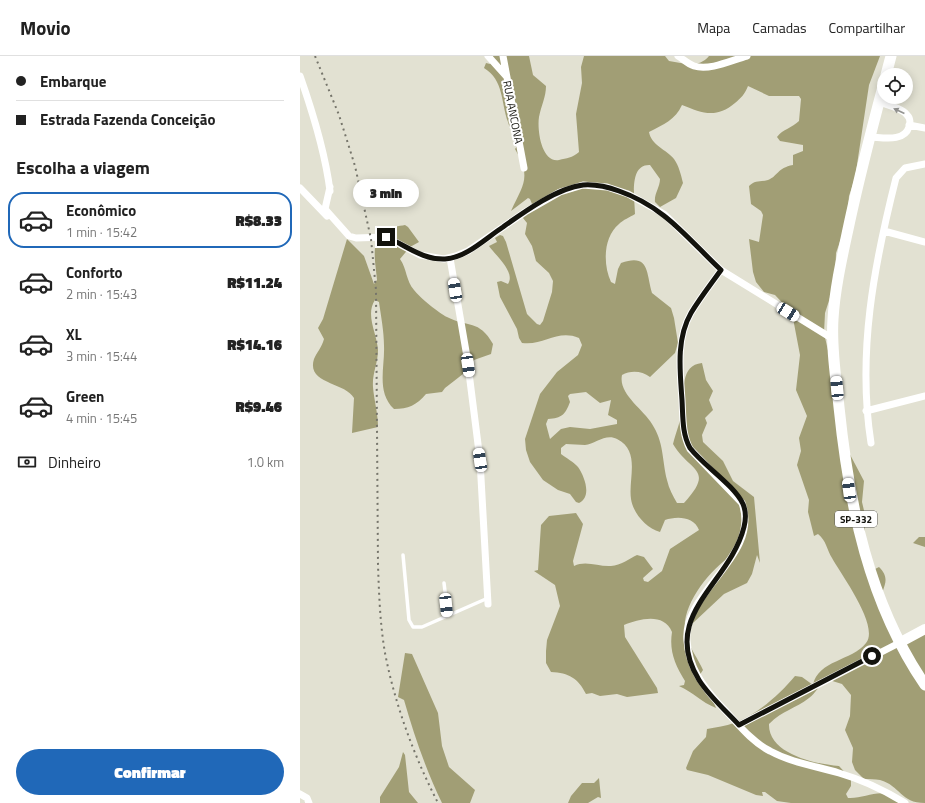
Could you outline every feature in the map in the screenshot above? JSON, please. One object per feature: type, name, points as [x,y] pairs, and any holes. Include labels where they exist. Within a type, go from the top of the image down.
[{"type":"main road","points":[[888,68],[891,56]]},
{"type":"main road","name":"SP-332","points":[[878,104],[869,136],[843,254],[835,306],[833,339],[842,442],[849,490],[870,574],[899,643],[925,685]]},
{"type":"street","points":[[488,56],[506,76]]},
{"type":"street","name":"RUA ANCONA","points":[[503,56],[524,168]]},
{"type":"street","points":[[678,56],[694,66],[702,67],[717,65],[747,56]]},
{"type":"street","points":[[300,78],[321,142],[330,187],[331,198],[328,207]]},
{"type":"street","points":[[869,136],[900,137],[907,132],[910,120],[907,114],[884,104]]},
{"type":"street","points":[[909,125],[925,128]]},
{"type":"street","points":[[871,443],[866,411],[868,320],[873,277],[896,178],[905,168],[925,164]]},
{"type":"street","points":[[300,188],[314,203],[336,222],[347,235],[353,238],[386,237],[420,255],[436,259],[450,258],[468,251],[525,212],[560,192],[583,185],[607,187],[628,194],[664,214],[721,270],[833,339]]},
{"type":"street","points":[[330,187],[328,207],[336,222]]},
{"type":"street","points":[[314,203],[323,200],[328,196]]},
{"type":"street","points":[[314,203],[328,207]]},
{"type":"street","points":[[884,231],[925,242]]},
{"type":"street","points":[[450,258],[466,357],[480,460],[488,601]]},
{"type":"street","points":[[721,270],[691,313],[683,333],[680,348],[682,411],[684,431],[688,444],[697,457],[734,492],[742,503],[745,511],[745,521],[741,539],[734,553],[698,604],[689,620],[687,640],[692,664],[699,680],[739,725],[760,745],[793,761],[870,783],[905,803]]},
{"type":"street","points":[[866,411],[925,396]]},
{"type":"street","points":[[739,725],[925,629]]},
{"type":"street","points":[[300,794],[307,798],[309,803]]},
{"type":"lane","points":[[403,554],[410,624],[417,628],[488,601]]},
{"type":"lane","points":[[444,583],[448,616]]},
{"type":"shaded area","points":[[493,56],[529,56],[533,75],[546,86],[539,117],[540,137],[544,151],[553,160],[559,160],[572,157],[579,152],[576,114],[582,83],[581,67],[584,56],[665,56],[669,61],[695,64],[700,63],[709,56],[880,56],[869,85],[855,178],[849,196],[847,221],[836,253],[835,282],[825,313],[824,333],[837,390],[845,445],[864,481],[862,502],[866,519],[864,536],[875,569],[879,567],[885,576],[886,581],[881,597],[882,605],[898,640],[925,632],[925,803],[910,800],[892,786],[880,780],[864,779],[855,770],[852,762],[853,748],[845,730],[850,716],[851,695],[842,684],[826,679],[809,698],[774,719],[769,724],[771,734],[776,743],[795,756],[818,763],[839,766],[851,779],[851,786],[846,794],[848,798],[882,793],[889,795],[901,803],[791,803],[777,801],[765,792],[762,792],[763,796],[756,795],[708,775],[687,770],[686,768],[693,751],[706,737],[707,729],[731,724],[751,715],[775,697],[795,676],[802,677],[813,685],[821,670],[860,649],[866,643],[869,635],[868,625],[864,613],[832,558],[823,539],[818,534],[814,536],[808,512],[809,500],[797,465],[801,451],[799,438],[807,416],[796,390],[800,355],[792,313],[775,295],[764,292],[756,282],[753,272],[749,239],[759,242],[763,215],[761,211],[751,204],[749,186],[756,182],[768,180],[784,168],[793,165],[793,155],[803,151],[803,145],[780,141],[777,137],[799,121],[801,99],[799,96],[769,96],[748,86],[744,94],[735,103],[722,111],[709,113],[682,105],[672,118],[649,132],[650,137],[674,159],[679,168],[683,183],[676,198],[660,207],[655,202],[655,199],[660,179],[650,165],[643,166],[638,170],[634,184],[635,214],[619,224],[610,236],[607,244],[606,260],[608,275],[611,282],[615,284],[618,269],[621,263],[637,261],[642,263],[647,272],[652,293],[671,308],[674,318],[678,343],[675,353],[650,377],[640,372],[629,372],[622,375],[622,382],[627,395],[648,418],[656,431],[661,444],[665,473],[671,492],[677,503],[684,503],[698,483],[699,476],[696,471],[679,453],[673,444],[683,407],[684,387],[687,374],[695,365],[702,363],[706,380],[713,391],[709,400],[713,410],[705,418],[707,423],[702,435],[703,442],[723,461],[733,481],[754,497],[760,563],[757,555],[752,574],[747,583],[724,594],[693,623],[692,618],[731,556],[722,562],[697,591],[687,614],[685,625],[686,636],[703,670],[699,676],[700,682],[704,690],[712,699],[716,708],[679,686],[684,685],[685,681],[678,669],[672,652],[672,632],[668,626],[657,619],[644,619],[624,625],[625,637],[657,688],[658,693],[627,697],[617,694],[600,696],[592,693],[586,694],[580,684],[572,677],[551,672],[546,663],[547,640],[560,606],[555,585],[534,571],[538,570],[541,525],[549,516],[576,513],[583,524],[573,561],[574,566],[579,564],[588,564],[611,566],[622,563],[637,555],[644,557],[653,569],[643,578],[644,581],[648,582],[662,571],[670,549],[699,530],[697,525],[689,520],[684,518],[674,518],[665,520],[660,532],[650,527],[637,515],[631,499],[632,466],[629,451],[624,444],[613,437],[605,438],[585,445],[566,444],[561,448],[561,454],[578,467],[585,481],[585,496],[579,503],[576,502],[570,494],[558,490],[543,480],[530,462],[526,450],[525,439],[540,394],[557,372],[578,355],[582,345],[579,338],[564,335],[537,342],[522,343],[517,329],[500,297],[497,282],[501,281],[508,284],[510,279],[509,274],[504,264],[489,246],[497,242],[495,238],[500,235],[503,236],[506,242],[527,314],[540,325],[543,321],[552,292],[553,281],[549,273],[536,261],[532,246],[525,234],[527,223],[523,218],[532,204],[530,199],[528,198],[511,211],[522,187],[524,174],[523,167],[515,149],[518,145],[509,125],[499,85],[484,68],[486,63],[490,64],[493,60]],"holes":[[[586,392],[600,403],[611,400],[608,415],[617,420],[617,424],[590,429],[570,427],[561,429],[550,439],[546,424],[548,419],[560,417],[565,413],[570,402],[568,396],[570,394]]]},
{"type":"shaded area","points":[[405,225],[419,242],[410,247],[400,259],[411,286],[425,301],[444,315],[454,320],[478,327],[483,331],[493,344],[491,354],[474,360],[463,374],[442,392],[426,394],[412,406],[394,409],[388,402],[383,387],[384,335],[379,302],[375,300],[372,306],[371,318],[378,350],[373,382],[378,427],[352,433],[354,398],[343,389],[321,378],[313,367],[314,359],[324,339],[318,328],[323,319],[347,239],[364,256],[374,284],[377,280],[375,245],[377,238],[386,229]]},
{"type":"shaded area","points":[[919,537],[925,537],[925,547],[913,543]]},
{"type":"shaded area","points":[[405,653],[412,654],[438,713],[442,746],[449,767],[475,790],[470,803],[442,803],[436,791],[421,752],[404,700],[398,697]]},
{"type":"shaded area","points":[[403,752],[405,755],[409,792],[418,803],[380,803],[380,797],[399,767]]},
{"type":"shaded area","points":[[599,778],[601,798],[598,797],[588,803],[568,803],[571,796],[582,783],[594,783]]},
{"type":"railway","points":[[315,56],[339,115],[355,166],[371,239],[376,290],[378,565],[383,642],[394,692],[406,730],[413,749],[438,803]]},
{"type":"route","points":[[386,237],[420,255],[436,259],[450,258],[468,251],[525,212],[560,192],[583,185],[607,187],[628,194],[664,214],[721,270],[691,313],[683,333],[680,348],[680,370],[683,421],[686,440],[690,448],[697,457],[734,492],[742,503],[745,511],[745,521],[741,539],[734,553],[698,604],[689,620],[687,628],[688,652],[699,680],[739,725],[872,656]]}]
